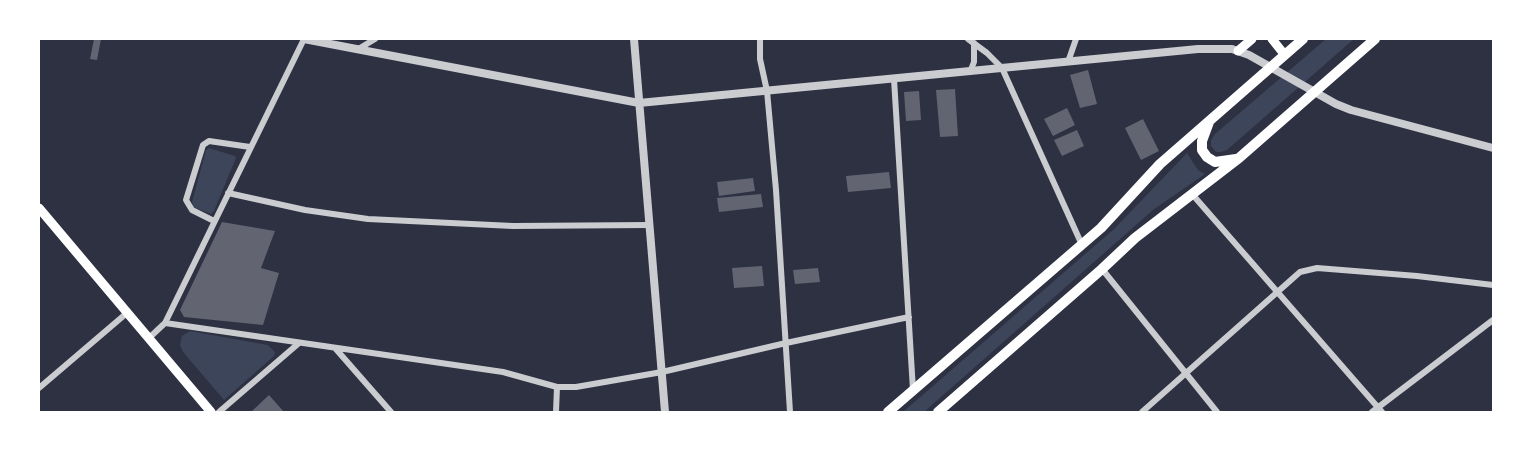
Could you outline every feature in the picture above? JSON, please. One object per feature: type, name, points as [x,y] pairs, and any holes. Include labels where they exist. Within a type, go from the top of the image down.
[{"type":"highway","points":[[888,412],[1082,245],[1123,206],[1160,164],[1303,39]]},
{"type":"highway","points":[[946,410],[1135,238],[1239,158],[1375,39]]},
{"type":"highway","points":[[1209,122],[1202,141],[1202,150],[1207,157],[1215,162],[1239,158]]},
{"type":"main road","points":[[1238,51],[1252,39]]},
{"type":"main road","points":[[1272,39],[1284,54]]},
{"type":"main road","points":[[40,212],[128,312],[211,412]]},
{"type":"street","points":[[149,338],[165,323],[304,39],[639,103],[1223,48],[1238,51],[1351,110],[1493,148]]},
{"type":"street","points":[[360,48],[375,39]]},
{"type":"street","points":[[634,39],[665,412]]},
{"type":"street","points":[[760,39],[760,59],[767,91],[776,190],[790,412]]},
{"type":"street","points":[[1068,62],[1076,39]]},
{"type":"street","points":[[971,41],[1002,68],[1082,245]]},
{"type":"street","points":[[970,72],[974,62],[971,41]]},
{"type":"street","points":[[894,79],[913,390]]},
{"type":"street","points":[[214,221],[192,210],[186,201],[203,145],[209,141],[250,147]]},
{"type":"street","points":[[228,193],[305,210],[368,219],[513,226],[649,225]]},
{"type":"street","points":[[1191,194],[1378,410],[1493,320]]},
{"type":"street","points":[[1143,412],[1300,272],[1317,268],[1493,285]]},
{"type":"street","points":[[1102,269],[1217,412]]},
{"type":"street","points":[[39,388],[128,312]]},
{"type":"street","points":[[165,323],[502,372],[557,387],[593,385],[662,372],[909,317]]},
{"type":"street","points":[[219,412],[299,343]]},
{"type":"street","points":[[334,347],[391,412]]},
{"type":"street","points":[[556,412],[557,387]]},
{"type":"shaded area","points":[[1326,39],[1354,39],[1227,150],[1216,152],[1211,146],[1211,140],[1215,134]]},
{"type":"shaded area","points":[[209,148],[236,158],[211,214],[193,207],[192,202],[206,150]]},
{"type":"shaded area","points":[[1187,153],[1198,170],[1205,174],[1153,210],[924,412],[903,412],[1114,229]]},
{"type":"shaded area","points":[[190,331],[268,345],[275,352],[274,356],[224,400],[183,352],[180,345],[182,336]]},
{"type":"building","points":[[94,39],[101,39],[97,60],[90,59]]},
{"type":"building","points":[[1088,70],[1097,104],[1080,108],[1070,75]]},
{"type":"building","points":[[955,89],[958,136],[940,137],[936,90]]},
{"type":"building","points":[[919,91],[921,120],[906,121],[904,92]]},
{"type":"building","points":[[1067,108],[1075,125],[1053,136],[1044,119]]},
{"type":"building","points":[[1143,119],[1159,151],[1141,160],[1125,128]]},
{"type":"building","points":[[1077,130],[1084,146],[1062,156],[1054,140]]},
{"type":"building","points":[[889,172],[891,188],[848,192],[846,176]]},
{"type":"building","points":[[753,178],[755,191],[719,196],[717,182]]},
{"type":"building","points":[[761,194],[763,207],[719,212],[717,198]]},
{"type":"building","points":[[222,222],[275,231],[261,268],[279,273],[263,325],[184,317],[180,310]]},
{"type":"building","points":[[762,266],[764,286],[734,288],[732,268]]},
{"type":"building","points":[[818,268],[820,282],[795,284],[793,270]]},
{"type":"building","points":[[269,395],[284,412],[251,412]]}]
